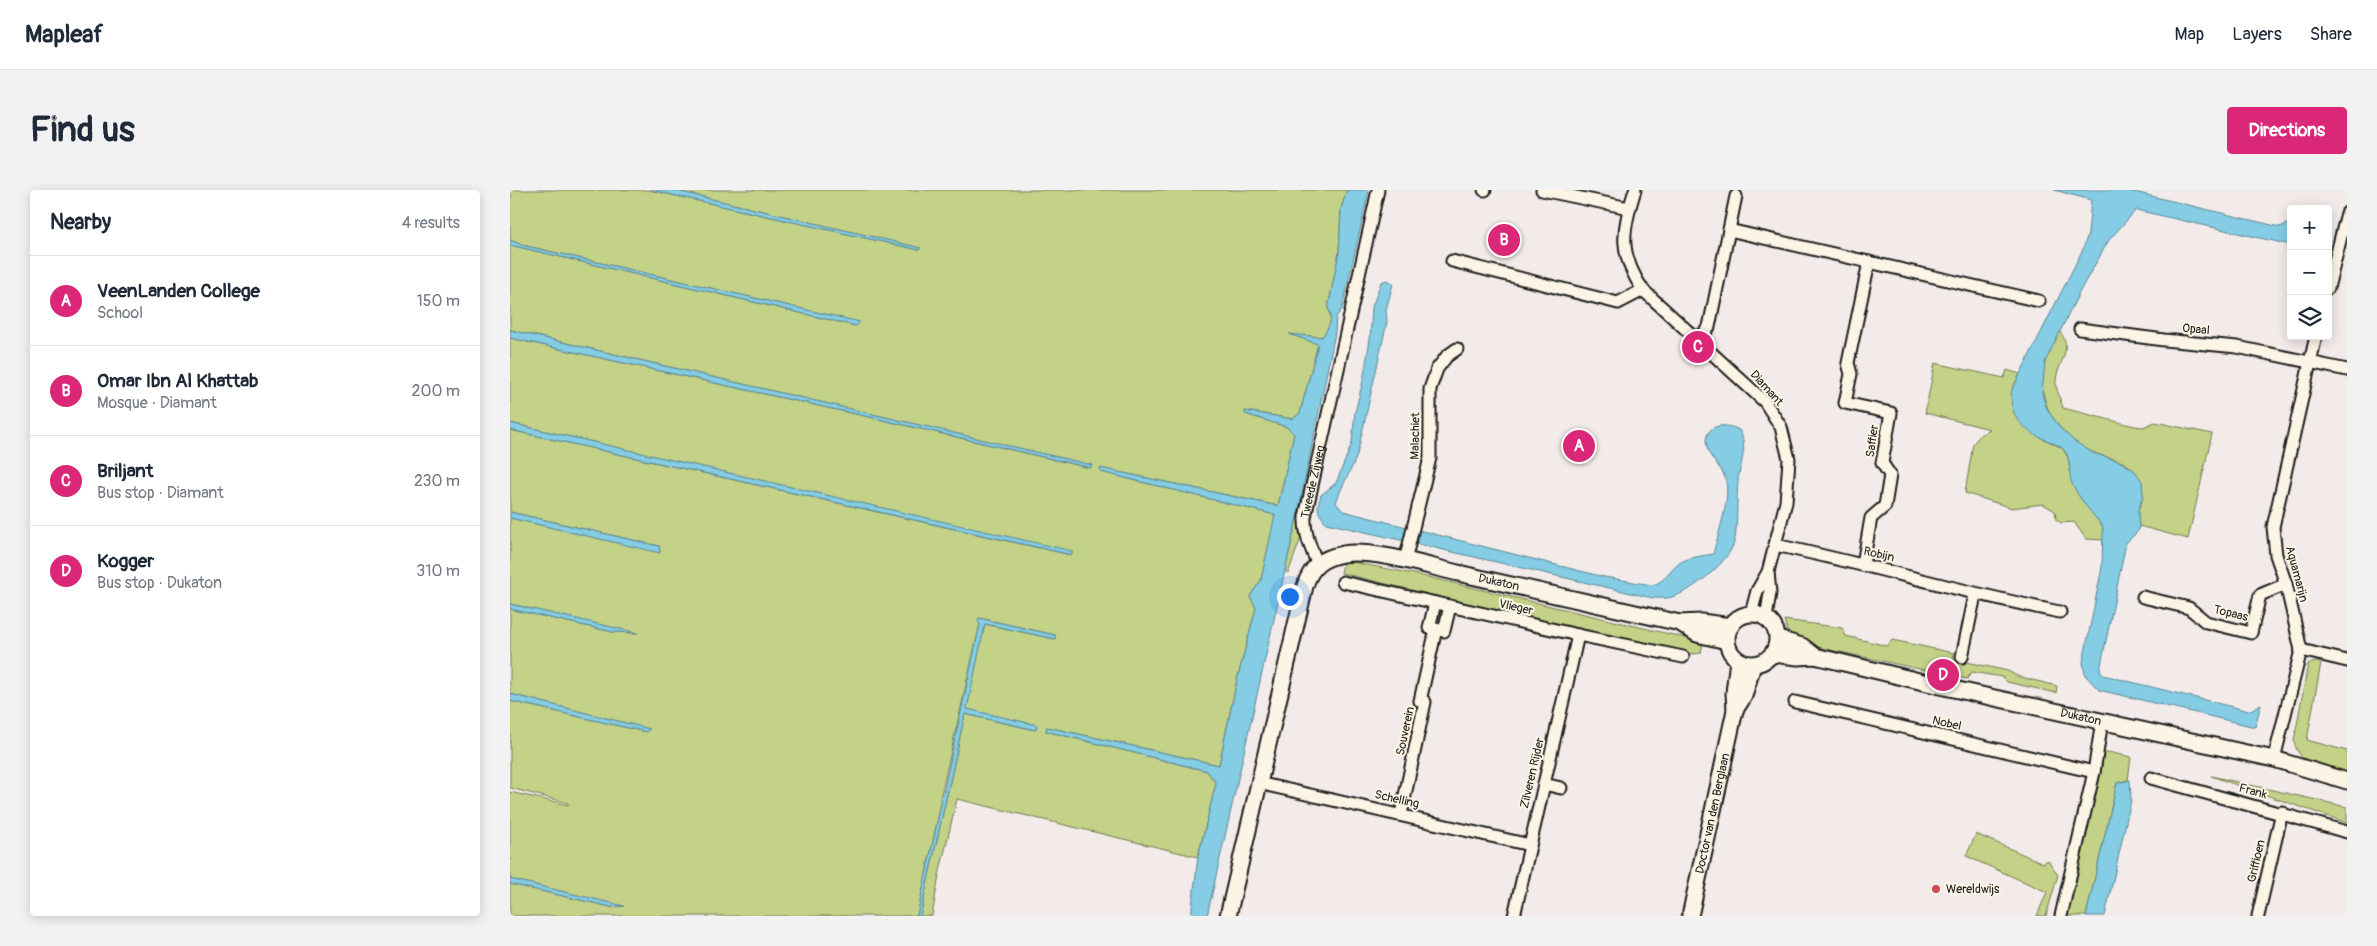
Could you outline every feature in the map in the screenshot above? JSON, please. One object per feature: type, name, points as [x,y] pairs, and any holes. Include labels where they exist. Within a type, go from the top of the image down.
[{"type":"street","name":"Tweede Zijweg","points":[[1318,563],[1308,538],[1305,517],[1378,190]]},
{"type":"street","points":[[1542,190],[1629,208]]},
{"type":"street","name":"Diamant","points":[[1636,190],[1629,208],[1624,233],[1625,258],[1643,290],[1765,402],[1781,427],[1789,459],[1786,502],[1768,572],[1757,591],[1751,614]]},
{"type":"street","points":[[1697,341],[1709,327],[1736,196]]},
{"type":"street","points":[[2332,272],[2347,213]]},
{"type":"street","points":[[1729,230],[2039,301]]},
{"type":"street","points":[[1452,261],[1618,303],[1643,290]]},
{"type":"street","name":"Saffier","points":[[1863,564],[1871,518],[1885,506],[1890,475],[1882,463],[1891,413],[1845,403],[1851,374],[1848,363],[1869,262]]},
{"type":"street","name":"Opaal","points":[[2080,329],[2237,347],[2347,370]]},
{"type":"street","name":"Aquamarijn","points":[[2274,759],[2301,650],[2286,584],[2276,555],[2273,528],[2315,340]]},
{"type":"street","name":"Malachiet","points":[[1405,561],[1430,458],[1430,390],[1437,369],[1447,356],[1457,349]]},
{"type":"street","name":"Robijn","points":[[1775,545],[1863,564],[1935,582],[1975,595],[2060,612]]},
{"type":"street","name":"Dukaton","points":[[1318,563],[1343,554],[1359,553],[1405,561],[1680,623],[1701,622],[1731,626]]},
{"type":"street","points":[[1228,916],[1305,586],[1309,574],[1318,563]]},
{"type":"street","name":"Diamant","points":[[1766,618],[1770,593],[1768,572]]},
{"type":"street","name":"Vlieger","points":[[1343,582],[1578,636],[1683,657]]},
{"type":"street","name":"Topaas","points":[[2143,597],[2189,608],[2206,622],[2251,633],[2260,595],[2286,584]]},
{"type":"street","points":[[1962,657],[1975,595]]},
{"type":"street","name":"Souverein","points":[[1435,603],[1429,628],[1444,631],[1450,606]]},
{"type":"street","points":[[1751,614],[1766,618],[1776,631],[1778,639],[1773,654],[1768,659],[1753,665],[1738,660],[1729,648],[1727,641],[1731,626],[1743,616],[1751,614]]},
{"type":"street","name":"Dukaton","points":[[1680,623],[1697,634],[1727,641]]},
{"type":"street","name":"Souverein","points":[[1401,814],[1425,702],[1420,701],[1436,629]]},
{"type":"street","name":"Zilveren Rijder","points":[[1514,916],[1578,636]]},
{"type":"street","name":"Dukaton","points":[[1778,639],[1802,646],[1815,656]]},
{"type":"street","points":[[2301,650],[2347,661]]},
{"type":"street","name":"Dukaton","points":[[1773,654],[1798,657],[1815,656],[2274,759],[2347,781]]},
{"type":"street","name":"Doctor van den Berglaan","points":[[1690,916],[1735,710],[1734,692],[1738,660]]},
{"type":"street","name":"Doctor van den Berglaan","points":[[1735,710],[1744,696],[1753,665]]},
{"type":"street","name":"Nobel","points":[[1794,702],[2094,772]]},
{"type":"street","points":[[2060,916],[2094,772],[2102,721]]},
{"type":"street","name":"Frank","points":[[2152,778],[2282,812],[2347,832]]},
{"type":"street","name":"Schelling","points":[[1258,783],[1530,844]]},
{"type":"street","points":[[1544,784],[1561,788]]},
{"type":"street","name":"Griffioen","points":[[2258,916],[2282,812]]},
{"type":"green space","points":[[512,190],[650,190],[919,250],[920,248],[673,190],[1347,190],[1341,209],[1339,252],[1328,308],[1331,316],[1330,323],[1322,337],[1292,335],[1318,344],[1300,413],[1293,419],[1245,411],[1246,414],[1287,427],[1294,434],[1278,506],[1100,468],[1101,472],[1276,515],[1261,580],[1250,596],[1256,608],[1237,680],[1219,765],[1047,727],[1046,731],[1207,771],[1216,783],[1198,857],[957,799],[939,875],[932,916],[920,916],[965,714],[1035,730],[1036,725],[966,709],[985,624],[1055,639],[1055,635],[979,618],[980,624],[941,795],[942,799],[917,916],[510,916],[510,884],[611,907],[622,906],[510,879],[510,792],[568,805],[568,803],[510,788],[510,701],[646,732],[649,729],[510,694],[510,609],[613,632],[635,633],[510,604],[510,518],[660,552],[659,546],[510,512],[510,430],[1071,555],[1072,552],[510,423],[510,338],[874,418],[1090,468],[1091,465],[510,330],[510,245],[856,326],[859,322],[522,245],[510,240],[510,202]]},
{"type":"green space","points":[[2059,331],[2064,337],[2065,350],[2056,383],[2063,408],[2134,426],[2143,427],[2155,422],[2212,434],[2188,539],[2139,526],[2138,513],[2143,496],[2134,471],[2126,464],[2092,452],[2080,445],[2059,427],[2052,416],[2046,403],[2042,376],[2046,358]]},
{"type":"green space","points":[[1935,363],[2004,378],[2007,370],[2020,374],[2012,390],[2034,434],[2062,448],[2068,457],[2072,483],[2081,499],[2103,527],[2104,540],[2086,539],[2074,522],[2062,523],[2056,520],[2055,511],[2043,504],[2012,508],[1965,493],[1973,444],[1980,435],[1990,429],[1925,413]]},
{"type":"green space","points":[[1298,513],[1301,538],[1288,573],[1285,571]]},
{"type":"green space","points":[[1343,562],[1352,562],[1419,575],[1703,642],[1701,653],[1693,654],[1486,608],[1341,573]]},
{"type":"green space","points":[[1784,620],[1842,628],[1846,636],[1887,646],[1892,640],[1954,653],[1953,659],[2008,671],[2017,676],[2057,686],[2056,693],[2007,682],[2002,677],[1972,672],[1967,679],[1790,640]]},
{"type":"green space","points":[[2321,663],[2307,740],[2347,751],[2347,773],[2314,765],[2307,761],[2297,750],[2294,741],[2308,664]]},
{"type":"green space","points":[[2108,752],[2131,757],[2128,780],[2117,783],[2086,916],[2064,916],[2100,754]]},
{"type":"green space","points":[[2211,776],[2347,807],[2347,823]]},
{"type":"green space","points":[[1976,834],[2043,863],[2048,860],[2058,875],[2046,916],[2037,916],[2047,892],[1966,856]]},
{"type":"water","points":[[650,190],[673,190],[921,248],[919,250]]},
{"type":"water","points":[[1347,190],[1369,190],[1342,309],[1336,317],[1335,333],[1298,513],[1207,916],[1191,916],[1198,857],[1216,783],[1207,771],[1046,731],[1047,727],[1219,765],[1237,680],[1256,608],[1250,596],[1261,580],[1275,515],[1101,472],[1100,468],[1278,506],[1294,434],[1287,427],[1245,414],[1245,411],[1293,419],[1300,413],[1318,344],[1289,334],[1322,337],[1329,327],[1331,316],[1328,308],[1339,252],[1341,209]]},
{"type":"water","points":[[2054,190],[2126,190],[2280,227],[2287,224],[2287,244],[2136,210],[2109,240],[2081,289],[2045,362],[2042,394],[2047,409],[2060,428],[2074,441],[2093,453],[2119,461],[2134,470],[2142,481],[2143,496],[2138,510],[2139,530],[2126,543],[2100,670],[2103,675],[2249,711],[2261,704],[2255,727],[2099,690],[2085,675],[2083,662],[2102,567],[2103,527],[2073,486],[2066,453],[2060,447],[2029,431],[2019,421],[2013,410],[2011,397],[2012,390],[2083,249],[2088,234],[2091,200]]},
{"type":"water","points":[[510,240],[522,245],[860,322],[856,326],[510,245]]},
{"type":"water","points":[[1387,280],[1393,284],[1386,310],[1387,322],[1357,455],[1336,503],[1343,511],[1604,577],[1652,585],[1661,581],[1681,562],[1713,554],[1723,518],[1727,490],[1725,476],[1709,453],[1706,441],[1707,435],[1713,428],[1728,426],[1739,430],[1744,448],[1738,481],[1735,539],[1732,548],[1719,565],[1700,582],[1681,594],[1670,598],[1653,598],[1326,523],[1319,513],[1318,505],[1321,495],[1336,483],[1352,443],[1355,412],[1363,381],[1370,339],[1372,307],[1381,282]]},
{"type":"water","points":[[510,330],[1092,465],[1091,468],[510,338]]},
{"type":"water","points":[[510,423],[1072,551],[1072,555],[510,430]]},
{"type":"water","points":[[510,512],[659,546],[660,553],[510,518]]},
{"type":"water","points":[[510,604],[638,633],[613,632],[510,609]]},
{"type":"water","points":[[979,618],[1055,635],[1055,639],[985,624],[967,709],[1037,725],[1036,730],[965,714],[920,916],[917,916],[942,800],[940,798],[943,794],[980,624],[978,622]]},
{"type":"water","points":[[510,694],[650,729],[646,732],[510,701]]},
{"type":"water","points":[[2130,780],[2131,800],[2105,916],[2086,916],[2117,783]]},
{"type":"water","points":[[510,879],[624,906],[611,907],[510,884]]},
{"type":"place","name":"Omar Ibn Al Khattab","points":[[1504,240]]},
{"type":"place","name":"Briljant","points":[[1698,347]]},
{"type":"place","name":"VeenLanden College","points":[[1579,446]]},
{"type":"place","name":"Kogger","points":[[1943,675]]},
{"type":"place","name":"Wereldwijs","points":[[1936,889]]}]
